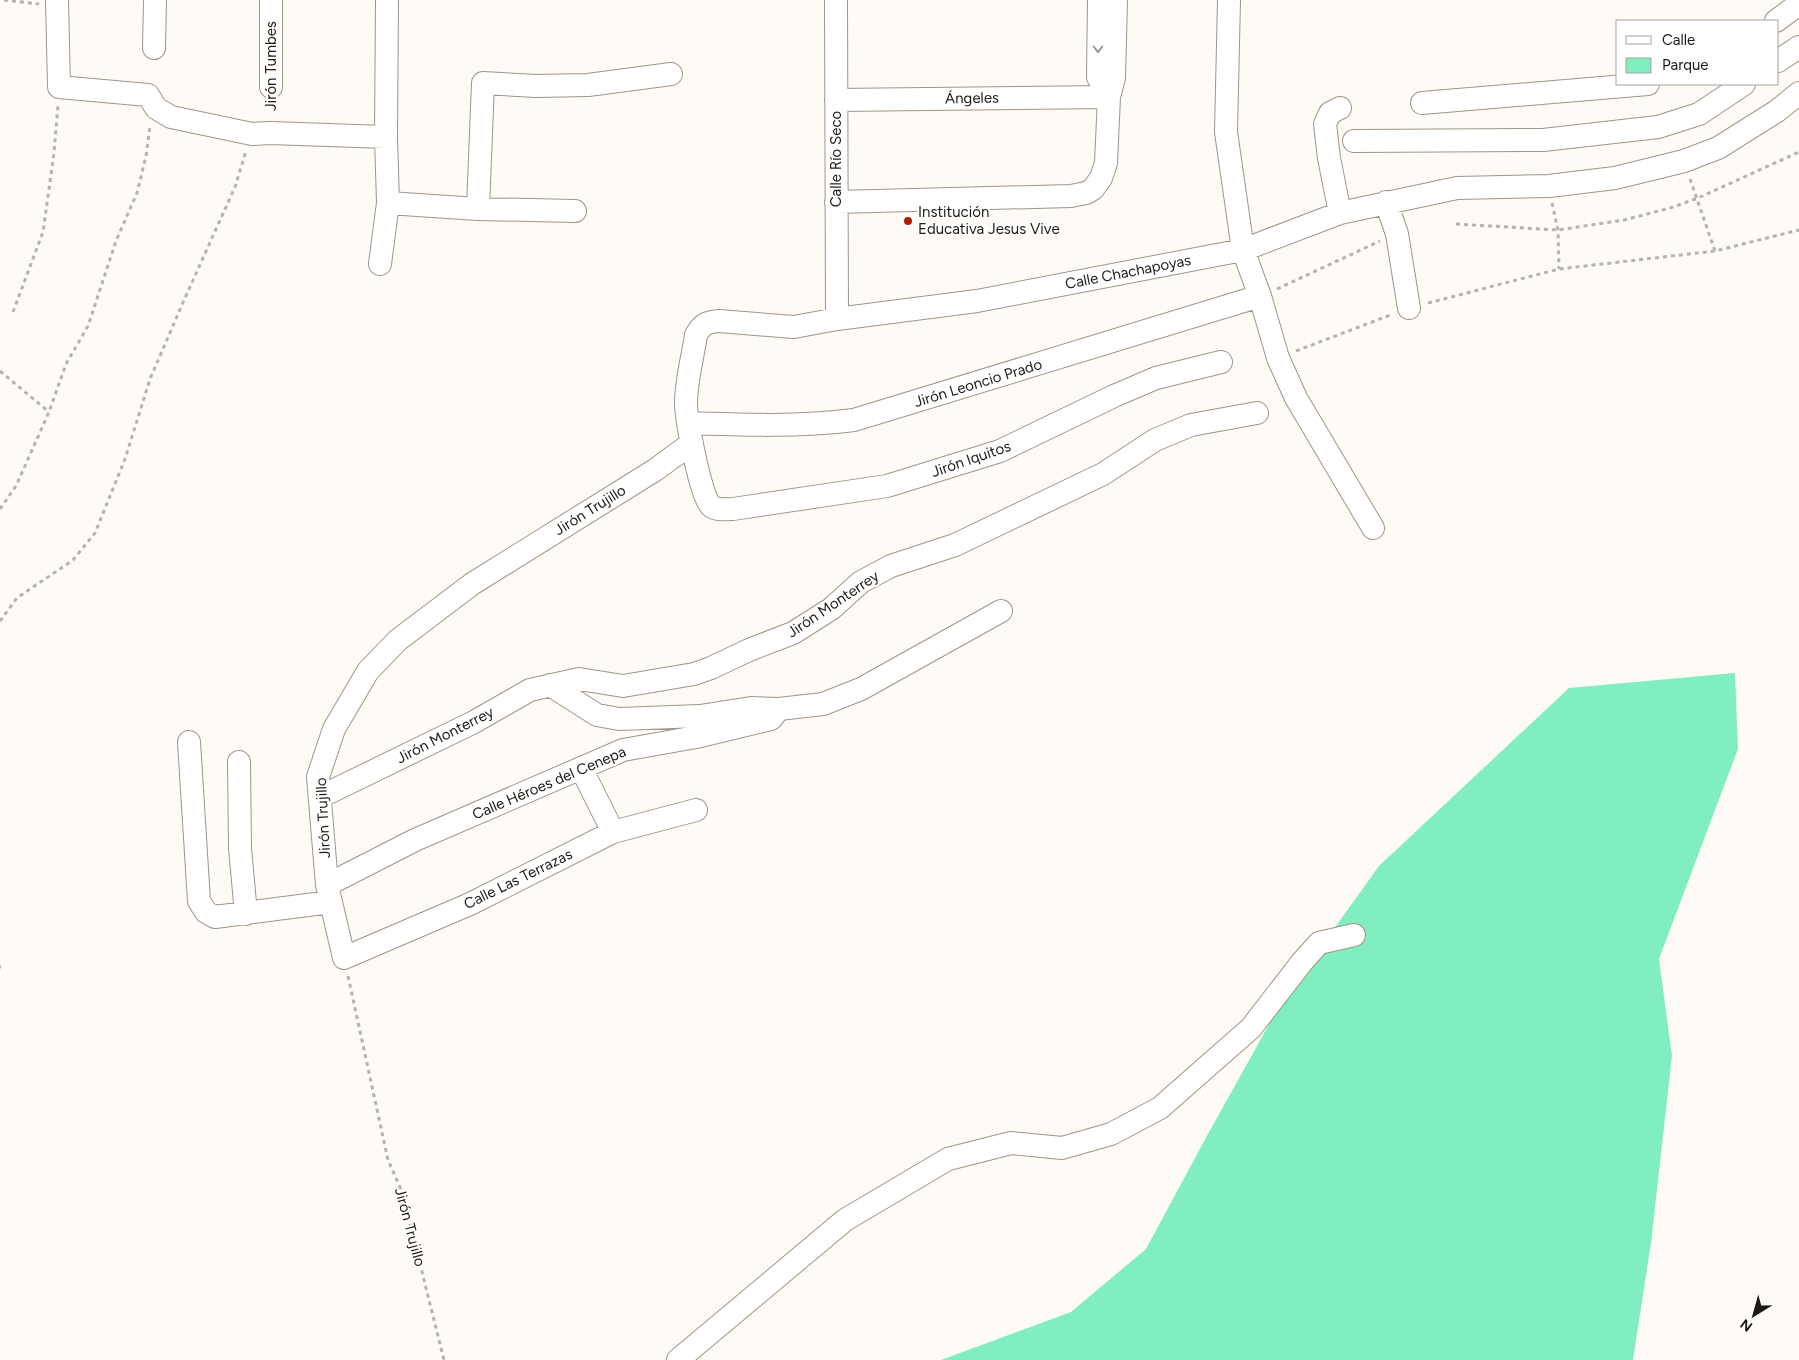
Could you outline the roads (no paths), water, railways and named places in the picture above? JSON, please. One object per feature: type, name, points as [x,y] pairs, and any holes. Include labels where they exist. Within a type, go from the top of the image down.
[{"type":"street","points":[[154,48],[155,0]]},
{"type":"street","name":"Jirón Tumbes","points":[[271,0],[271,87]]},
{"type":"street","points":[[380,264],[388,203],[386,137],[387,0]]},
{"type":"street","name":"Calle Río Seco","points":[[836,0],[837,318]]},
{"type":"street","points":[[1099,0],[1098,77],[1108,97]]},
{"type":"street","points":[[836,202],[1071,196],[1086,193],[1093,189],[1101,178],[1106,163],[1108,97],[1114,78],[1116,0]]},
{"type":"street","points":[[1229,0],[1226,132],[1243,250],[1260,296],[1278,358],[1296,398],[1373,528]]},
{"type":"street","points":[[57,3],[59,87],[148,95],[156,108],[171,117],[252,134],[270,132],[386,137]]},
{"type":"street","points":[[1777,20],[1799,4]]},
{"type":"street","points":[[1779,60],[1799,47]]},
{"type":"street","points":[[478,209],[483,83],[536,86],[588,85],[671,74]]},
{"type":"street","points":[[1422,103],[1636,85]]},
{"type":"street","points":[[1354,141],[1543,140],[1658,126],[1699,114],[1742,85]]},
{"type":"street","name":"Calle Chachapoyas","points":[[690,433],[686,403],[696,335],[701,326],[708,322],[719,321],[794,327],[837,318],[978,301],[1243,250],[1340,213],[1457,188],[1549,186],[1615,178],[1684,161],[1718,148],[1776,111],[1799,93]]},
{"type":"street","name":"Ángeles","points":[[836,100],[1108,97]]},
{"type":"street","points":[[1340,108],[1330,113],[1325,124],[1329,158],[1340,213]]},
{"type":"street","points":[[1386,202],[1397,234],[1409,308]]},
{"type":"street","points":[[388,203],[478,209],[575,211]]},
{"type":"street","name":"Jirón Leoncio Prado","points":[[690,433],[728,425],[831,423],[854,420],[1260,296]]},
{"type":"street","name":"Jirón Iquitos","points":[[690,433],[703,493],[709,505],[718,510],[733,509],[887,486],[1000,451],[1156,378],[1221,362]]},
{"type":"street","name":"Jirón Monterrey","points":[[320,797],[474,722],[530,690],[579,679],[622,686],[694,674],[711,668],[749,650],[793,633],[831,609],[861,582],[891,566],[964,541],[1103,474],[1155,440],[1191,425],[1257,413]]},
{"type":"street","name":"Jirón Trujillo","points":[[344,958],[329,893],[318,777],[334,729],[368,671],[398,640],[472,584],[655,470],[690,433]]},
{"type":"street","name":"Calle Héroes del Cenepa","points":[[550,686],[597,716],[619,719],[700,716],[751,708],[779,709],[824,704],[860,689],[1001,611]]},
{"type":"street","name":"Calle Héroes del Cenepa","points":[[189,742],[199,901],[206,912],[215,918],[246,914],[329,893],[414,840],[623,750],[696,737],[771,719],[779,709]]},
{"type":"street","points":[[239,762],[240,848],[246,914]]},
{"type":"street","points":[[581,768],[613,832]]},
{"type":"street","name":"Calle Las Terrazas","points":[[344,958],[470,904],[613,832],[696,810]]},
{"type":"street","points":[[678,1360],[845,1220],[948,1159],[1011,1143],[1062,1148],[1111,1134],[1160,1108],[1251,1028],[1319,943],[1354,935]]},
{"type":"place","name":"Institución Educativa Jesus Vive","points":[[908,221]]}]
